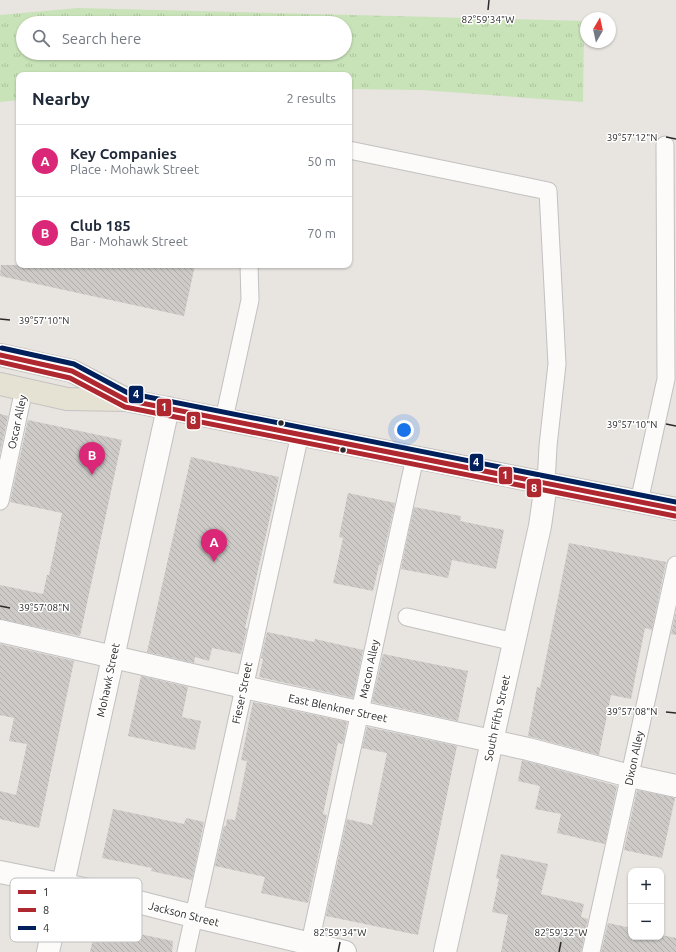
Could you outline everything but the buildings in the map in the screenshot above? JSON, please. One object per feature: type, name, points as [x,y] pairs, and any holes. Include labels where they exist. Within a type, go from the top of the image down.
[{"type":"main road","points":[[0,355],[72,370],[126,400]]},
{"type":"main road","points":[[0,384],[67,399],[126,400],[676,509]]},
{"type":"street","name":"Mohawk Street","points":[[64,878],[168,408]]},
{"type":"street","name":"South Fifth Street","points":[[445,952],[540,526],[546,484]]},
{"type":"street","name":"East Blenkner Street","points":[[0,631],[359,713],[528,749],[630,776],[676,786]]},
{"type":"street","name":"Jackson Street","points":[[0,872],[32,878]]},
{"type":"street","name":"Jackson Street","points":[[142,903],[309,948],[345,952]]},
{"type":"street","name":"Mohawk Street","points":[[48,952],[50,942]]},
{"type":"lane","points":[[639,502],[666,379],[665,145]]},
{"type":"lane","points":[[352,151],[548,191],[557,364],[548,446],[546,484]]},
{"type":"lane","points":[[224,419],[250,300],[249,268]]},
{"type":"lane","name":"Oscar Alley","points":[[0,501],[24,389]]},
{"type":"lane","name":"Fieser Street","points":[[186,952],[300,434]]},
{"type":"lane","name":"Macon Alley","points":[[309,948],[415,457]]},
{"type":"lane","name":"Dixon Alley","points":[[591,952],[676,565]]},
{"type":"lane","points":[[407,616],[514,642]]},
{"type":"green space","points":[[78,8],[580,21],[580,48],[584,48],[583,102],[421,90],[352,89],[352,72],[16,72],[16,100],[0,102],[0,15]]},
{"type":"transit line","name":"4","points":[[2,348],[74,364],[128,393],[676,502]]},
{"type":"transit line","name":"1","points":[[0,355],[72,371],[126,400],[676,509]]},
{"type":"transit line","name":"8","points":[[0,362],[70,378],[125,407],[675,516]]},
{"type":"place","name":"Club 185","points":[[92,475]]},
{"type":"place","name":"Key Companies","points":[[214,562]]}]
